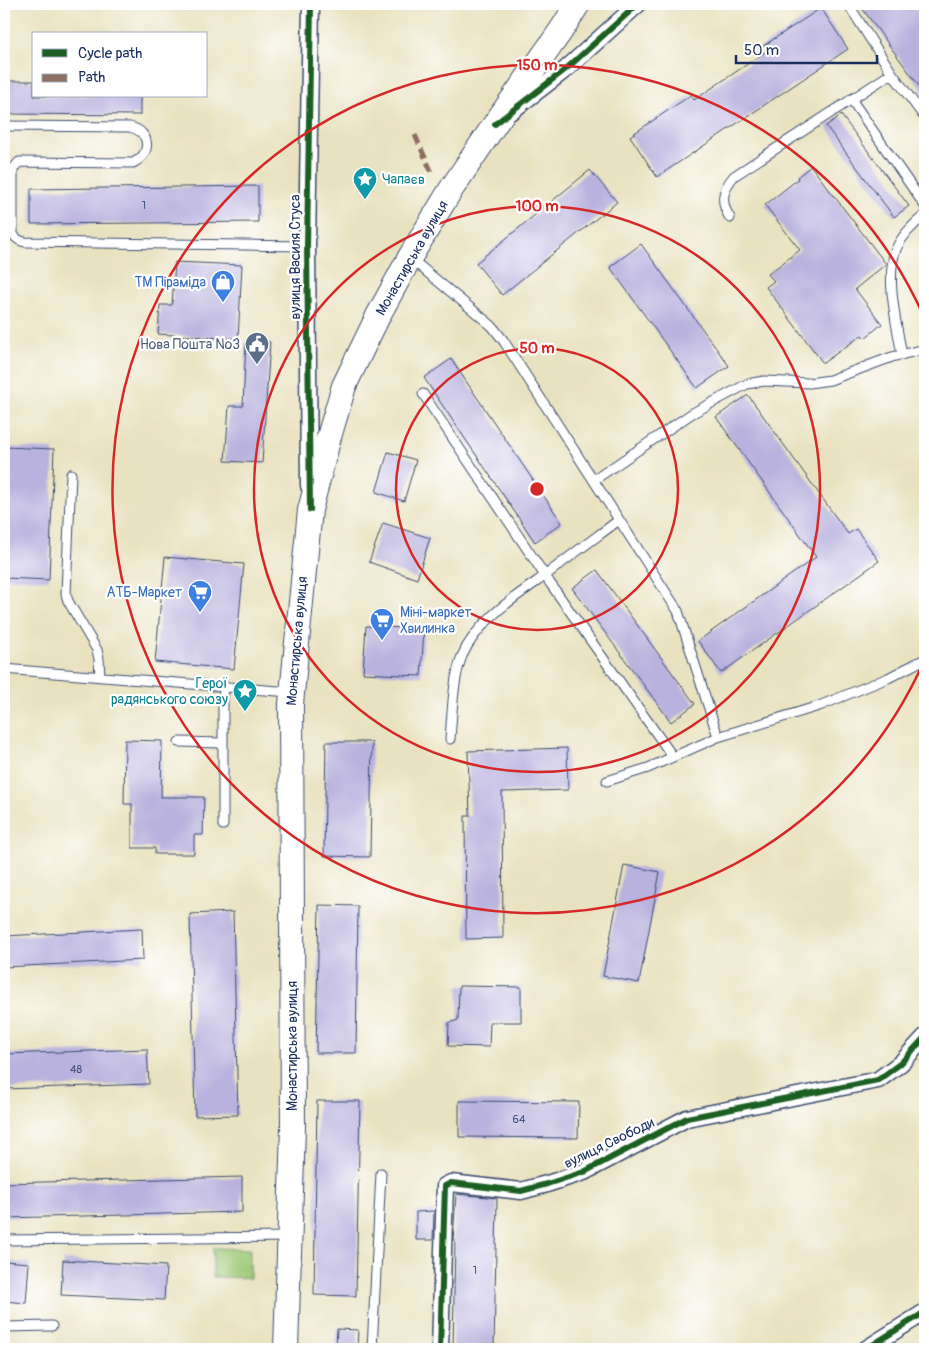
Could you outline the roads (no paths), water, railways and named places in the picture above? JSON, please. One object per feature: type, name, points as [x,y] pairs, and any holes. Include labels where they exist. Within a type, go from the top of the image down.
[{"type":"main road","name":"Монастирська вулиця","points":[[286,1349],[292,1127],[292,692],[310,510],[344,386],[379,314],[410,257],[450,191],[578,4]]},
{"type":"street","name":"вулиця Василя Стуса","points":[[310,510],[307,246],[311,4]]},
{"type":"street","points":[[495,124],[566,69],[638,4]]},
{"type":"street","name":"вулиця Свободи","points":[[440,1349],[445,1186],[451,1183],[521,1191],[547,1184],[584,1172],[687,1118],[878,1080],[901,1063],[925,1037]]},
{"type":"street","points":[[866,1349],[925,1312]]},
{"type":"lane","points":[[848,4],[892,73],[925,118]]},
{"type":"lane","points":[[730,218],[725,210],[723,201],[724,192],[734,176],[892,73]]},
{"type":"lane","points":[[851,99],[925,206]]},
{"type":"lane","points":[[4,126],[130,127],[140,131],[146,144],[145,153],[142,158],[133,163],[19,162],[13,169],[13,234],[19,241],[307,246]]},
{"type":"lane","points":[[902,355],[893,300],[893,258],[897,247],[906,233],[925,215]]},
{"type":"lane","points":[[410,257],[492,326],[620,520],[678,611],[718,737]]},
{"type":"lane","points":[[594,480],[690,414],[747,384],[764,381],[809,383],[830,380],[925,349]]},
{"type":"lane","points":[[423,394],[545,575],[673,757]]},
{"type":"lane","points":[[72,474],[66,594],[68,601],[97,650],[100,678]]},
{"type":"lane","points":[[450,739],[457,674],[462,656],[472,639],[486,621],[507,603],[620,520]]},
{"type":"lane","points":[[608,781],[648,768],[718,737],[819,706],[888,678],[925,659]]},
{"type":"lane","points":[[4,669],[292,692]]},
{"type":"lane","points":[[223,825],[224,687]]},
{"type":"lane","points":[[179,742],[223,742]]},
{"type":"lane","points":[[372,1349],[380,1173]]},
{"type":"lane","points":[[4,1240],[289,1237]]},
{"type":"lane","points":[[4,1326],[52,1326]]},
{"type":"place","name":"Чапаєв","points":[[365,200]]},
{"type":"place","name":"ТМ Піраміда","points":[[223,303]]},
{"type":"place","name":"Нова Пошта №3","points":[[257,365]]},
{"type":"place","name":"АТБ-Маркет","points":[[200,613]]},
{"type":"place","name":"Міні-маркет Хвилинка","points":[[382,641]]},
{"type":"place","name":"Герої радянського союзу","points":[[245,712]]}]
